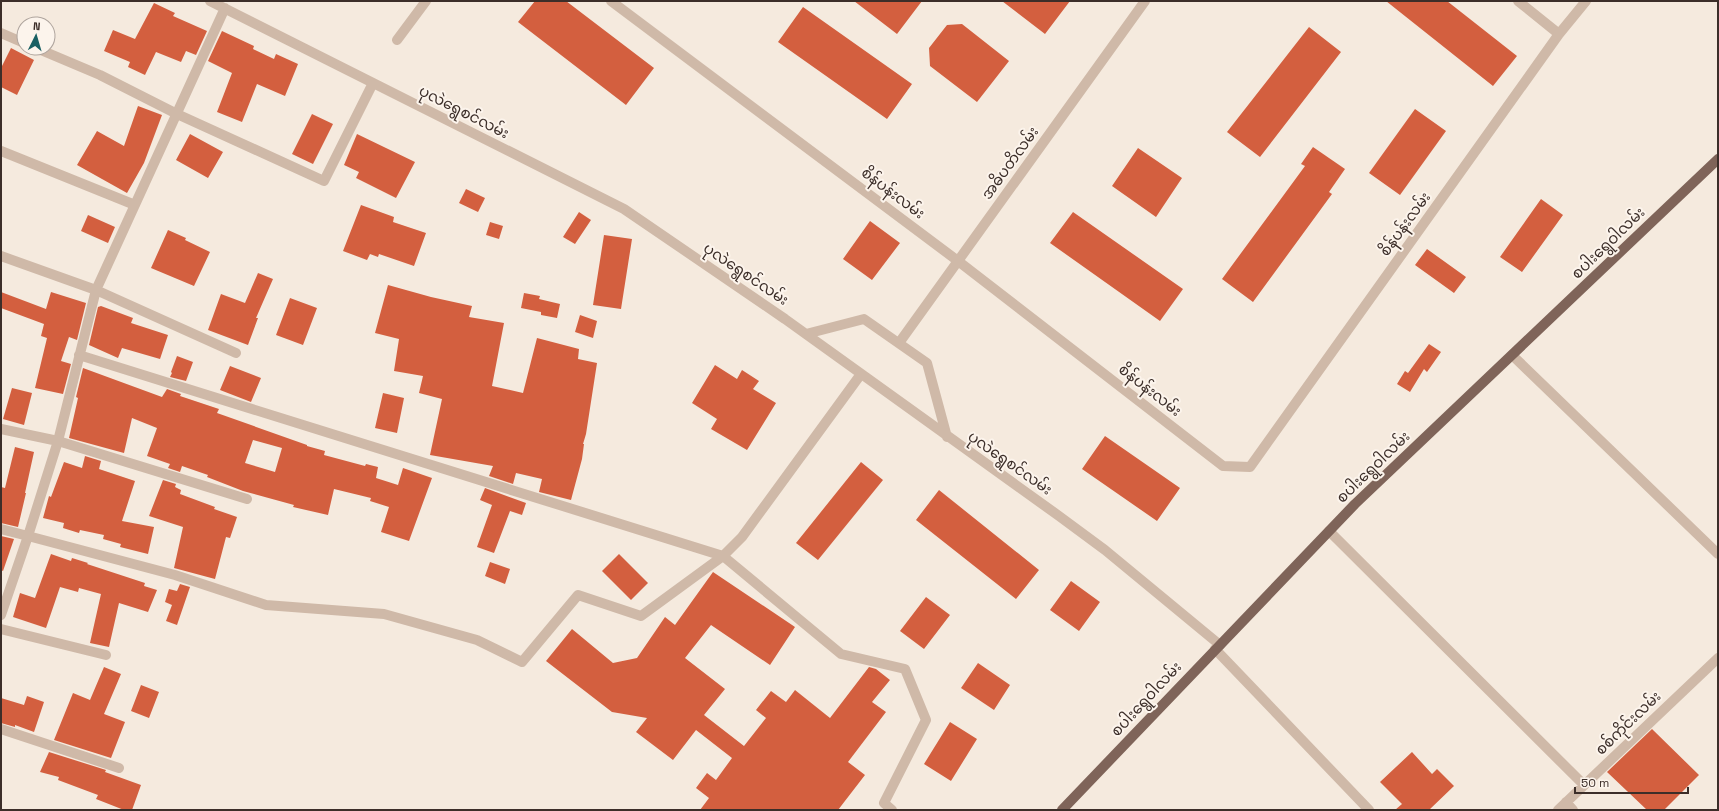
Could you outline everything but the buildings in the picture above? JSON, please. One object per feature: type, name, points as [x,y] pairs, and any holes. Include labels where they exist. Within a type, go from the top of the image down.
[{"type":"main road","name":"စပါးရွေဝါလမ်း","points":[[1067,808],[1355,504],[1718,159]]},
{"type":"street","name":"ပုလဲရွေစင်လမ်း","points":[[210,1],[624,209],[806,334],[1105,550],[1218,647],[1369,810]]},
{"type":"street","points":[[397,40],[426,1]]},
{"type":"street","name":"စိန်ပန်းလမ်း","points":[[611,1],[958,261],[1223,466],[1250,467],[1559,34]]},
{"type":"street","name":"အဓိပတိလမ်း","points":[[899,343],[1145,1]]},
{"type":"street","points":[[1518,1],[1559,34],[1586,1]]},
{"type":"street","points":[[1,615],[58,441],[96,290],[225,8]]},
{"type":"street","points":[[1,33],[16,40]]},
{"type":"street","points":[[55,56],[100,75],[177,114],[324,181],[373,83]]},
{"type":"street","points":[[1,151],[135,205]]},
{"type":"street","points":[[1,256],[96,290],[236,353]]},
{"type":"street","points":[[806,334],[864,319],[927,363],[947,437]]},
{"type":"street","points":[[79,355],[723,556],[841,654],[905,669],[926,720],[884,802],[892,810]]},
{"type":"street","points":[[1512,355],[1718,554]]},
{"type":"street","points":[[1,529],[175,575],[266,605],[384,614],[477,640],[522,662],[578,595],[641,616],[723,556],[742,537],[861,374]]},
{"type":"street","points":[[1,429],[58,441],[247,499]]},
{"type":"street","points":[[1329,531],[1584,785]]},
{"type":"street","points":[[1,629],[106,655]]},
{"type":"street","name":"စစ်ကိုင်းလမ်း","points":[[1558,810],[1569,806],[1584,785],[1718,658]]},
{"type":"street","points":[[1,729],[119,768]]}]
